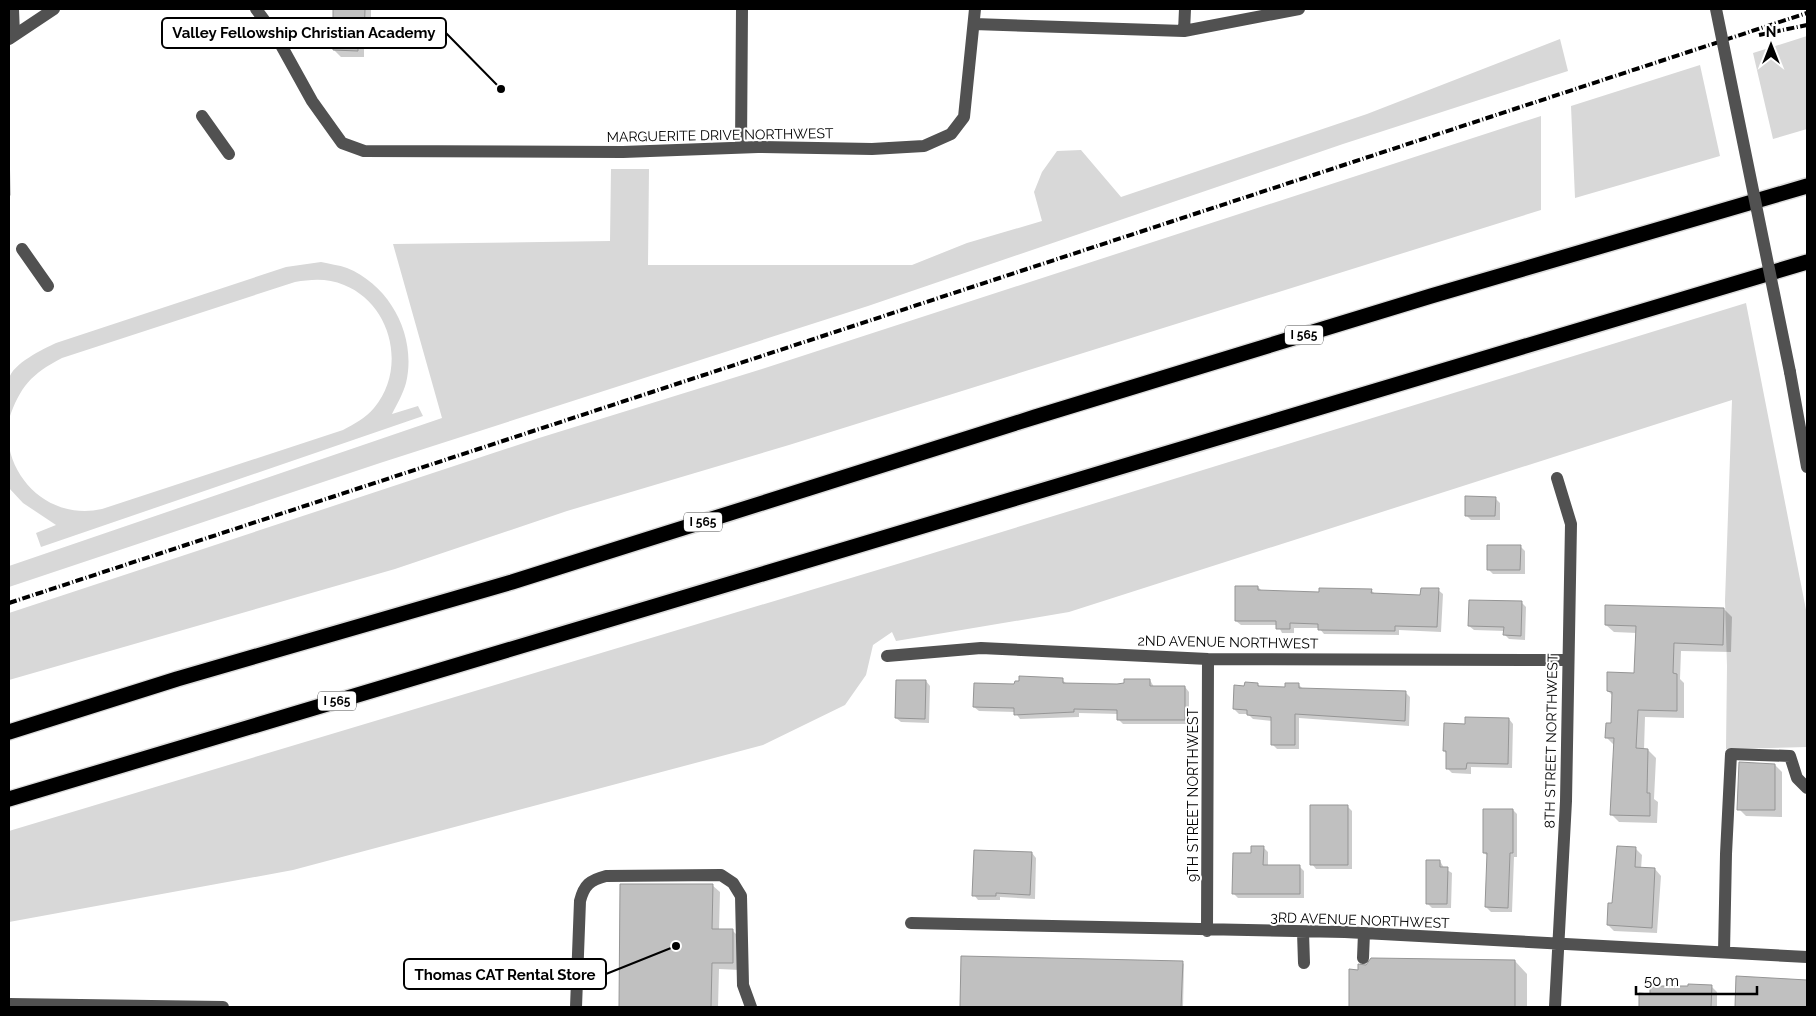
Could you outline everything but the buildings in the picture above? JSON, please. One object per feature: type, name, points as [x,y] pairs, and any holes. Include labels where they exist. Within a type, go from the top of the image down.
[{"type":"highway","name":"I 565","points":[[9,732],[177,679],[603,553],[1432,296],[1807,186]]},
{"type":"highway","name":"I 565","points":[[9,799],[1807,262]]},
{"type":"street","points":[[11,37],[13,9]]},
{"type":"street","points":[[11,37],[54,9]]},
{"type":"street","name":"MARGUERITE DRIVE NORTHWEST","points":[[256,9],[276,36],[312,101],[342,143],[364,151],[623,152],[741,147],[881,149],[924,146],[951,134],[964,117],[974,9]]},
{"type":"street","points":[[741,147],[742,9]]},
{"type":"street","points":[[1184,31],[1185,9]]},
{"type":"street","points":[[974,24],[1184,31],[1299,9]]},
{"type":"street","points":[[1716,9],[1790,372],[1807,466]]},
{"type":"street","points":[[202,116],[229,154]]},
{"type":"street","points":[[22,249],[48,286]]},
{"type":"street","name":"8TH STREET NORTHWEST","points":[[1555,1007],[1566,801],[1571,524],[1557,478]]},
{"type":"street","name":"2ND AVENUE NORTHWEST","points":[[887,656],[981,648],[1208,659],[1568,660]]},
{"type":"street","name":"9TH STREET NORTHWEST","points":[[1207,931],[1208,659]]},
{"type":"street","points":[[1724,952],[1731,754],[1790,756],[1797,778],[1807,788]]},
{"type":"street","points":[[576,1007],[580,901],[584,887],[592,880],[606,876],[722,875],[733,883],[741,896],[743,985],[751,1007]]},
{"type":"street","name":"3RD AVENUE NORTHWEST","points":[[911,923],[1364,933],[1807,957]]},
{"type":"street","points":[[1303,932],[1304,963]]},
{"type":"street","points":[[1363,958],[1364,933]]},
{"type":"street","points":[[9,1004],[223,1007]]},
{"type":"shaded area","points":[[1807,36],[1807,129],[1773,139],[1753,53]]},
{"type":"shaded area","points":[[1560,39],[1568,71],[1343,144],[868,306],[380,463],[9,587],[9,566],[442,418],[393,244],[610,241],[611,169],[649,169],[648,265],[912,265],[967,243],[1042,221],[1034,192],[1042,172],[1057,151],[1081,150],[1121,197],[1367,114]]},
{"type":"shaded area","points":[[1700,65],[1720,156],[1575,198],[1571,106]]},
{"type":"shaded area","points":[[1541,116],[1541,210],[789,445],[567,511],[395,569],[9,680],[9,613],[539,438],[762,369]]},
{"type":"shaded area","points":[[321,262],[347,268],[363,276],[388,300],[404,331],[408,348],[406,383],[392,414],[418,406],[423,416],[41,547],[36,533],[56,525],[23,503],[9,488],[9,447],[21,476],[42,498],[70,510],[102,509],[343,430],[356,423],[371,412],[384,392],[390,375],[392,357],[389,339],[383,322],[374,307],[360,294],[338,283],[326,280],[308,280],[295,282],[62,358],[42,370],[28,382],[22,390],[9,419],[8,384],[11,373],[29,358],[56,343],[286,267]]},
{"type":"shaded area","points":[[1746,303],[1807,615],[1807,747],[1726,749],[1727,666],[1725,601],[1732,400],[1069,612],[896,641],[892,632],[873,645],[866,675],[845,705],[763,745],[293,870],[9,922],[9,831],[904,562]]},
{"type":"railway","points":[[9,603],[1807,13]]},
{"type":"railway","points":[[1759,35],[1807,25]]},
{"type":"place","name":"Valley Fellowship Christian Academy","points":[[501,89]]},
{"type":"place","name":"Thomas CAT Rental Store","points":[[676,946]]}]
